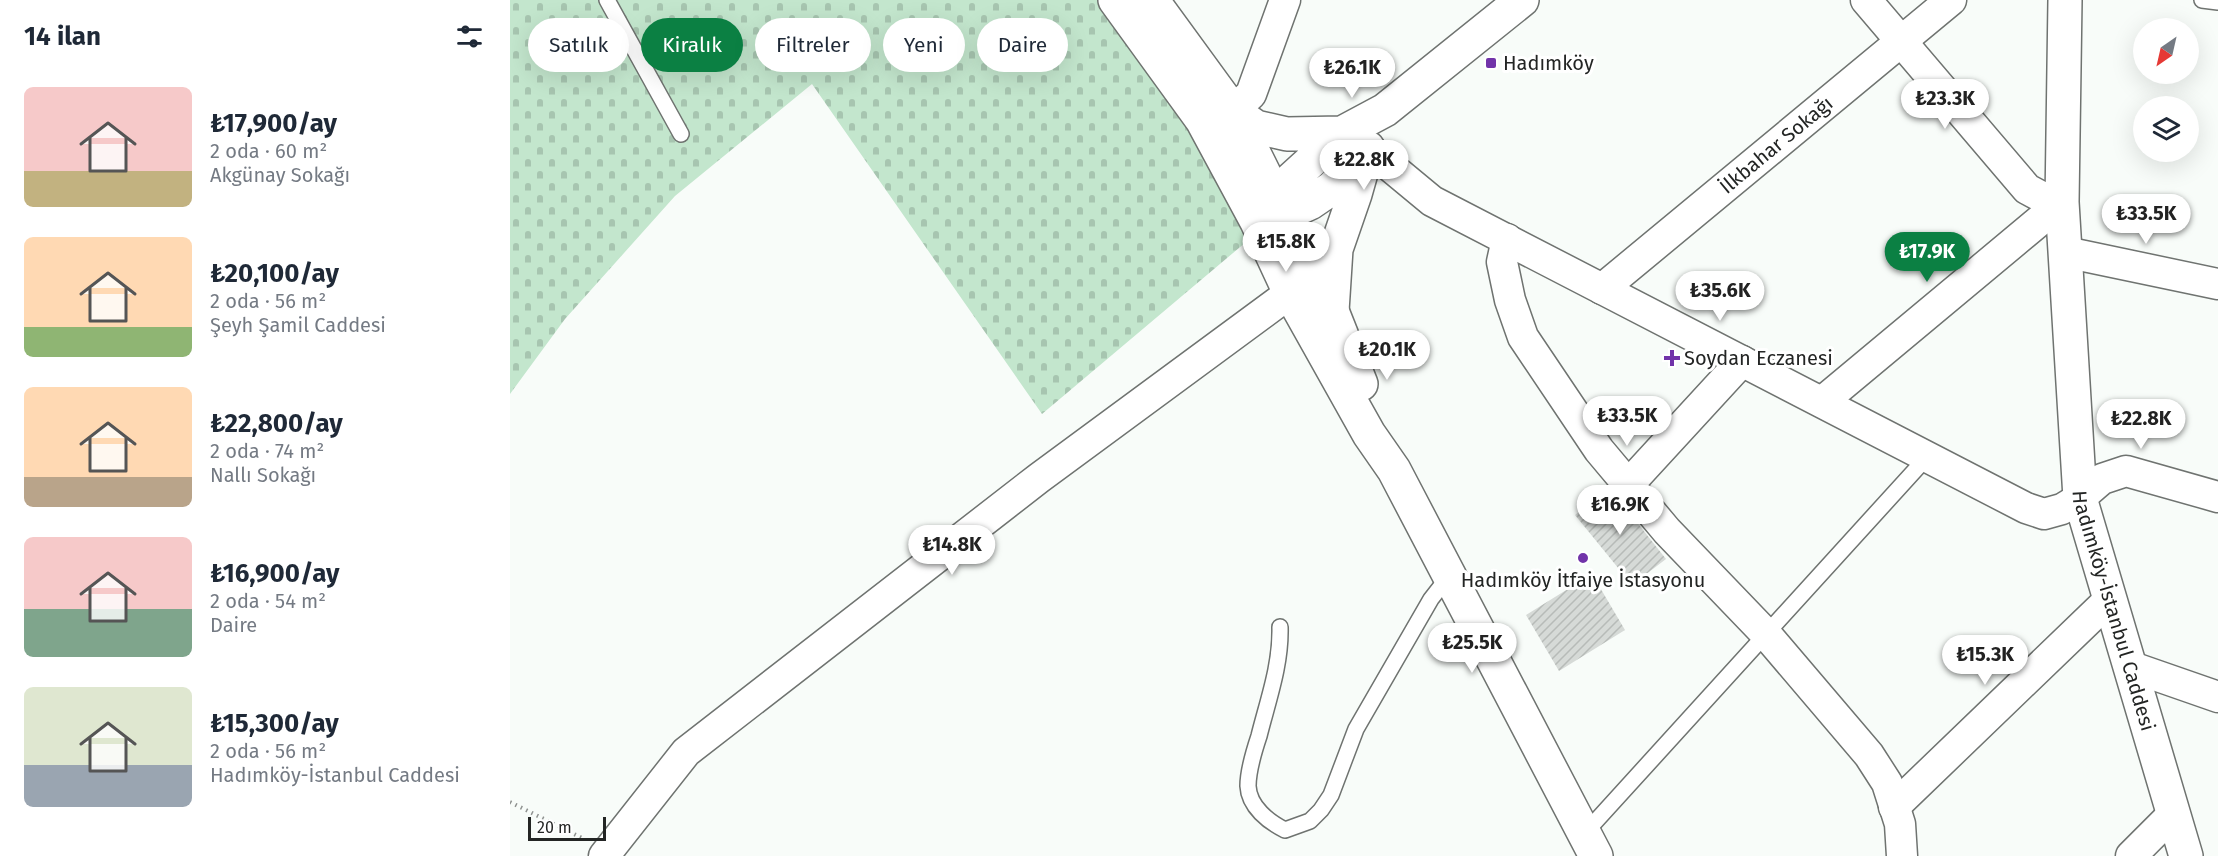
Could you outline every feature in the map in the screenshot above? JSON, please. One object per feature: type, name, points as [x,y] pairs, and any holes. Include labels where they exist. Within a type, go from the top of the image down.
[{"type":"main road","points":[[1115,0],[1202,120],[1273,210],[1332,310],[1394,470],[1590,845]]},
{"type":"main road","points":[[1152,0],[1233,111],[1273,210],[1290,293],[1370,434],[1394,470]]},
{"type":"main road","points":[[1273,210],[1310,203],[1332,188],[1355,141],[1386,110],[1522,0]]},
{"type":"main road","name":"Hadımköy-İstanbul Caddesi","points":[[2065,0],[2062,202],[2080,498],[2186,856]]},
{"type":"main road","points":[[1233,111],[1256,127],[1287,134],[1355,141]]},
{"type":"main road","points":[[1332,310],[1336,249],[1355,194],[1355,141]]},
{"type":"street","points":[[1233,111],[1251,94],[1285,0]]},
{"type":"street","points":[[1866,0],[2027,189],[2042,198],[2062,202]]},
{"type":"street","name":"İlkbahar Sokağı","points":[[1602,289],[1951,0]]},
{"type":"street","points":[[1355,141],[1432,201],[2026,508],[2044,513],[2062,509],[2080,498],[2102,479],[2126,471],[2218,497]]},
{"type":"street","points":[[1822,402],[2062,202]]},
{"type":"street","points":[[1507,239],[1502,262],[1510,300],[1523,337],[1599,450],[1667,531],[1766,634],[1869,755],[1887,783],[1900,824],[1902,856]]},
{"type":"street","points":[[2065,252],[2218,284]]},
{"type":"street","points":[[605,853],[686,752],[1039,478],[1290,293]]},
{"type":"street","points":[[1628,484],[1742,361]]},
{"type":"street","points":[[1894,807],[2109,600]]},
{"type":"street","points":[[2129,666],[2218,697]]},
{"type":"street","points":[[2131,856],[2173,814]]},
{"type":"lane","points":[[607,0],[681,134]]},
{"type":"lane","points":[[2202,0],[2218,2]]},
{"type":"lane","points":[[1590,845],[1766,634],[1928,456]]},
{"type":"lane","points":[[1281,627],[1281,649],[1254,753],[1248,786],[1259,810],[1266,819],[1285,830],[1310,821],[1331,795],[1356,729],[1431,599],[1449,576]]},
{"type":"path","points":[[510,802],[605,853]]},
{"type":"green space","points":[[510,0],[1111,0],[1252,237],[1042,414],[812,84],[675,196],[565,319],[510,394]]},
{"type":"building","points":[[1609,487],[1666,559],[1632,585],[1575,515]]},
{"type":"building","points":[[1592,574],[1625,630],[1559,671],[1526,615]]},
{"type":"place","name":"Hadımköy","points":[[1491,63]]},
{"type":"place","name":"Soydan Eczanesi","points":[[1672,358]]},
{"type":"place","name":"Hadımköy İtfaiye İstasyonu","points":[[1583,558]]}]
